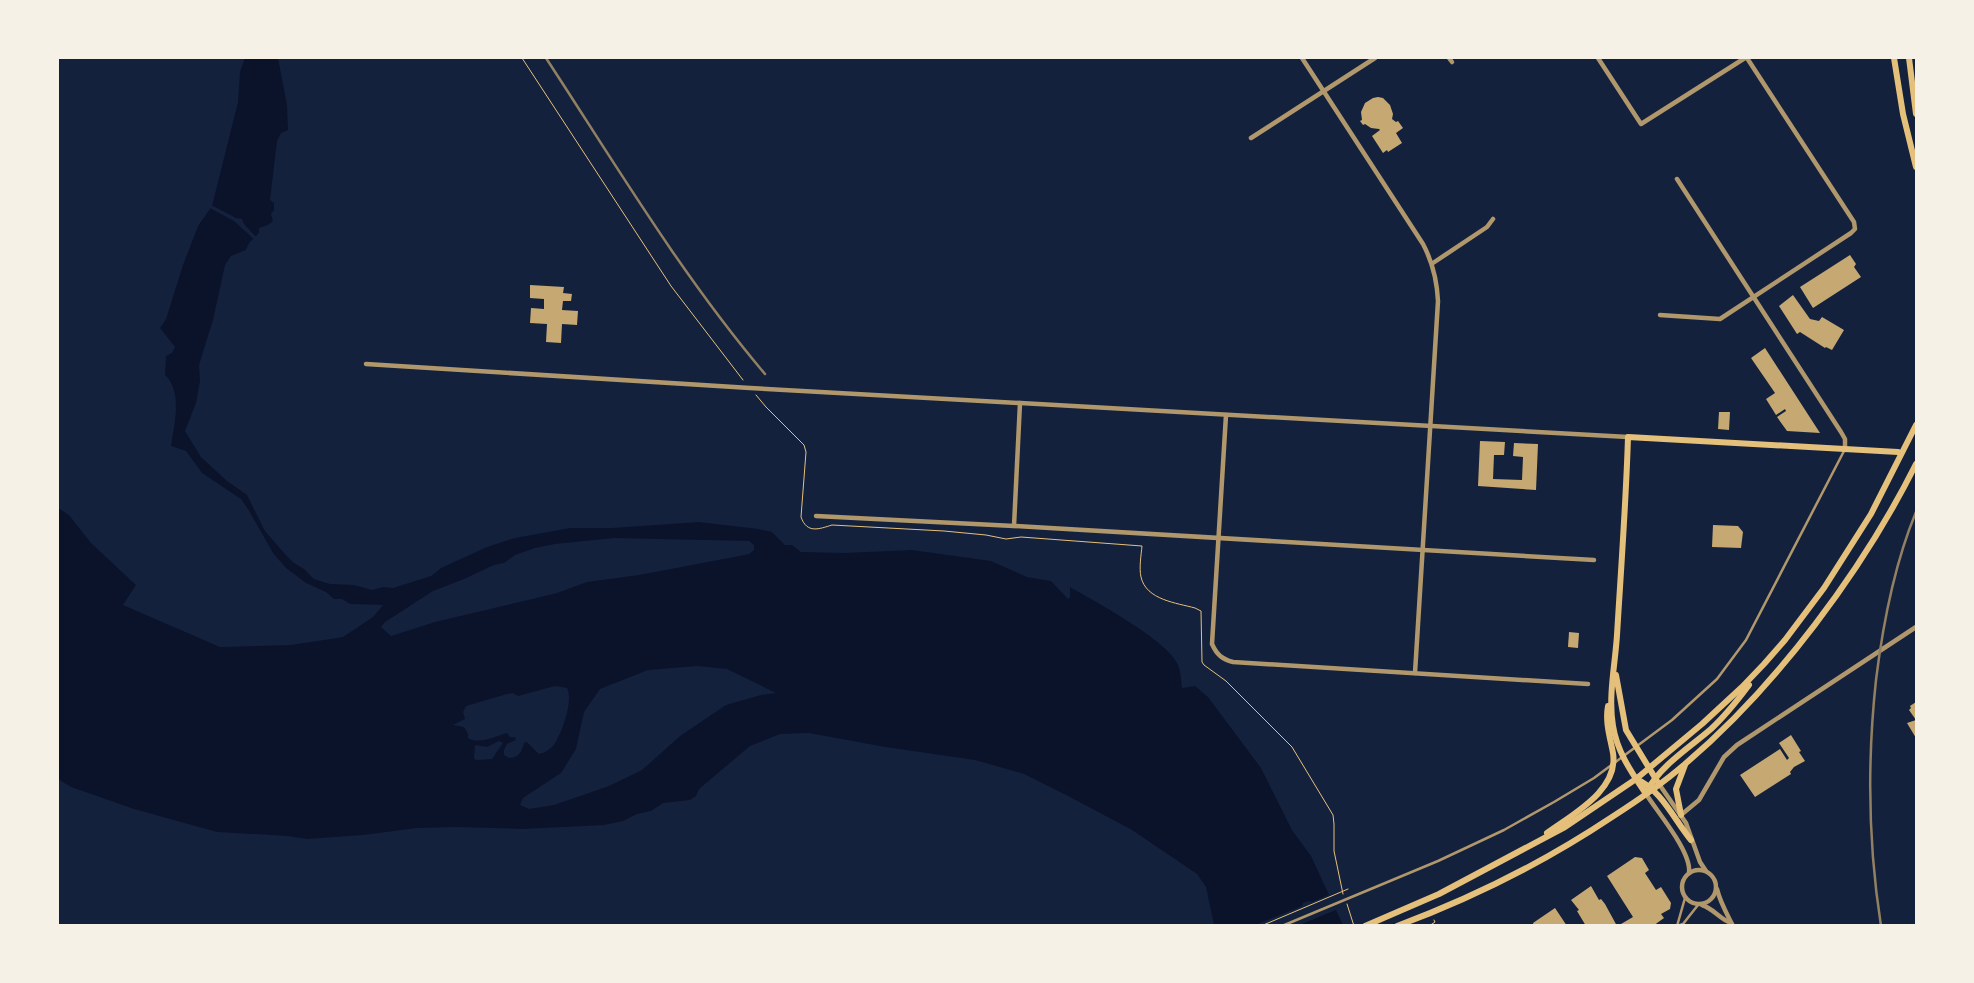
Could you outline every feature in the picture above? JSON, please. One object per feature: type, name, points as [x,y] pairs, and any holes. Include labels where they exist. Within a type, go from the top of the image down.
[{"type":"main road","points":[[1894,58],[1903,114],[1916,166]]},
{"type":"main road","points":[[1909,58],[1916,114]]},
{"type":"main road","points":[[1365,926],[1439,894],[1573,822],[1636,779],[1742,688],[1785,640],[1840,564],[1892,476],[1916,426]]},
{"type":"main road","points":[[1523,849],[1585,805],[1611,778],[1613,764],[1607,718],[1615,670],[1628,437],[1898,452]]},
{"type":"main road","points":[[1658,781],[1685,764],[1741,711],[1813,626],[1865,554],[1910,478],[1916,464]]},
{"type":"main road","points":[[1397,926],[1476,894],[1540,862],[1574,842],[1646,794],[1735,704],[1769,658]]},
{"type":"main road","points":[[1615,670],[1626,730],[1658,781]]},
{"type":"main road","points":[[1610,697],[1613,727],[1623,757],[1646,794]]},
{"type":"main road","points":[[1681,815],[1676,789],[1685,764]]},
{"type":"main road","points":[[1636,779],[1650,788],[1691,840]]},
{"type":"street","points":[[1302,58],[1407,218],[1432,263],[1437,287],[1438,301],[1415,673]]},
{"type":"street","points":[[1251,138],[1375,58]]},
{"type":"street","points":[[1598,58],[1641,124],[1746,58],[1854,222],[1855,227],[1851,233],[1720,319],[1660,315]]},
{"type":"street","points":[[1677,179],[1841,432],[1845,450]]},
{"type":"street","points":[[1432,263],[1486,227],[1493,219]]},
{"type":"street","points":[[366,364],[750,388],[1628,437]]},
{"type":"street","points":[[1014,526],[1020,403]]},
{"type":"street","points":[[1226,415],[1212,644],[1216,654],[1225,660],[1233,662],[1588,684]]},
{"type":"street","points":[[816,516],[1594,560]]},
{"type":"street","points":[[1681,815],[1699,800],[1724,757],[1737,744],[1915,630]]},
{"type":"street","points":[[1658,781],[1681,815],[1700,862],[1712,876],[1719,900],[1730,916],[1732,924]]},
{"type":"street","points":[[1646,794],[1685,852],[1690,867],[1689,873],[1682,884],[1685,898],[1693,904],[1711,908],[1724,920],[1732,924]]},
{"type":"street","points":[[1689,873],[1699,870],[1706,871]]},
{"type":"street","points":[[1699,904],[1712,899],[1716,888]]},
{"type":"lane","points":[[1282,926],[1491,837],[1554,802],[1613,764],[1636,748],[1700,696],[1717,679],[1737,653],[1752,628],[1845,450]]},
{"type":"lane","points":[[1677,926],[1685,898]]},
{"type":"lane","points":[[1677,926],[1683,924],[1699,904]]},
{"type":"path","points":[[522,58],[671,286],[742,379]]},
{"type":"path","points":[[759,398],[766,408],[804,445],[806,452],[801,517],[804,525],[812,530],[821,530],[832,525],[944,531],[1006,539],[1021,537],[1142,546],[1140,575],[1146,588],[1155,596],[1201,611],[1202,662],[1226,681],[1292,748],[1333,815],[1334,851],[1343,894]]},
{"type":"path","points":[[1261,926],[1348,890]]},
{"type":"path","points":[[1346,901],[1354,926]]},
{"type":"path","points":[[1429,926],[1435,922],[1433,919]]},
{"type":"water","points":[[245,58],[278,58],[287,105],[288,130],[281,133],[277,141],[270,200],[274,203],[274,210],[271,214],[273,221],[259,228],[259,233],[249,243],[246,250],[231,256],[225,265],[213,320],[199,365],[200,381],[196,403],[185,431],[201,457],[227,481],[247,495],[265,531],[285,554],[314,579],[330,584],[354,585],[372,590],[383,587],[393,588],[431,576],[441,568],[487,547],[515,538],[570,528],[612,528],[699,522],[772,532],[785,545],[792,545],[801,552],[844,553],[912,550],[991,561],[1027,577],[1051,581],[1068,599],[1070,597],[1070,587],[1112,611],[1160,644],[1178,665],[1182,688],[1195,686],[1208,697],[1261,768],[1292,830],[1311,856],[1343,925],[1214,925],[1206,887],[1197,874],[1132,830],[1024,774],[975,760],[885,747],[809,733],[780,734],[750,746],[699,789],[696,796],[690,800],[663,803],[651,811],[637,814],[623,821],[604,825],[523,829],[417,828],[363,835],[307,839],[217,832],[134,809],[71,787],[58,779],[58,508],[69,515],[91,543],[136,585],[123,605],[220,647],[291,645],[343,637],[373,617],[383,605],[350,604],[342,599],[334,599],[326,592],[306,583],[286,568],[273,553],[241,499],[202,473],[186,451],[171,446],[176,399],[171,382],[165,375],[166,356],[172,353],[175,347],[160,328],[166,319],[198,226],[212,206],[238,102],[240,72]],"holes":[[[614,538],[749,541],[754,545],[754,550],[749,554],[739,556],[639,575],[587,582],[557,593],[435,622],[391,636],[381,627],[385,622],[433,591],[494,565],[504,563],[515,555],[555,544]],[[698,666],[727,669],[776,693],[761,695],[726,705],[680,736],[642,770],[609,786],[554,805],[529,809],[520,805],[523,798],[561,773],[576,749],[584,712],[600,689],[648,670]],[[555,686],[567,688],[569,701],[563,726],[553,746],[545,752],[539,754],[527,742],[524,743],[518,755],[509,758],[504,755],[504,750],[507,744],[516,740],[515,737],[510,737],[507,733],[477,741],[468,738],[464,727],[453,725],[465,719],[463,712],[466,706],[507,694],[513,693],[518,696]],[[499,741],[503,743],[492,759],[474,759],[475,745],[487,747]]]},
{"type":"pier","points":[[211,205],[236,218],[242,219],[244,224],[257,238],[255,240],[234,221],[210,208]]},
{"type":"pier","points":[[1331,894],[1338,909],[1297,926],[1255,925],[1302,906],[1303,903],[1312,902]]},
{"type":"building","points":[[1378,97],[1383,98],[1390,105],[1393,114],[1392,119],[1396,122],[1398,121],[1403,128],[1396,133],[1402,143],[1383,153],[1372,136],[1380,130],[1365,124],[1363,125],[1360,121],[1362,120],[1361,112],[1365,103]]},
{"type":"building","points":[[1850,255],[1856,264],[1854,267],[1861,277],[1813,308],[1800,287]]},
{"type":"building","points":[[530,285],[564,287],[563,293],[572,294],[571,301],[563,301],[562,310],[578,311],[577,325],[562,324],[561,343],[546,342],[547,324],[530,323],[531,308],[544,309],[544,299],[530,298]]},
{"type":"building","points":[[1793,295],[1810,319],[1819,321],[1822,317],[1844,330],[1832,350],[1825,348],[1800,332],[1797,334],[1779,306]]},
{"type":"building","points":[[1765,348],[1820,433],[1787,431],[1777,417],[1786,411],[1785,409],[1776,415],[1766,399],[1775,393],[1751,358]]},
{"type":"building","points":[[1719,412],[1730,412],[1729,430],[1718,429]]},
{"type":"building","points":[[1480,441],[1505,442],[1504,455],[1494,455],[1493,479],[1522,480],[1523,457],[1513,456],[1514,443],[1538,444],[1536,490],[1478,486]]},
{"type":"building","points":[[1713,525],[1738,526],[1743,532],[1741,548],[1712,547]]},
{"type":"building","points":[[1569,632],[1579,633],[1578,648],[1568,647]]},
{"type":"building","points":[[1916,702],[1916,720],[1909,710],[1910,706]]},
{"type":"building","points":[[1916,720],[1916,738],[1907,723]]},
{"type":"building","points":[[1791,735],[1805,761],[1794,767],[1790,772],[1791,774],[1755,797],[1740,775],[1780,749],[1787,760],[1789,758],[1779,743]]},
{"type":"building","points":[[1635,857],[1642,858],[1649,870],[1645,873],[1656,890],[1661,887],[1671,903],[1670,909],[1661,914],[1664,918],[1653,926],[1622,926],[1621,924],[1633,917],[1607,876]]},
{"type":"building","points":[[1591,886],[1599,900],[1601,899],[1605,904],[1617,926],[1586,926],[1577,911],[1579,910],[1571,900]]},
{"type":"building","points":[[1555,908],[1567,926],[1534,926],[1533,923]]},
{"type":"railway","points":[[546,58],[678,259],[735,337],[765,374]]},
{"type":"railway","points":[[1881,926],[1871,834],[1870,772],[1873,711],[1879,659],[1890,594],[1901,553],[1916,512]]}]
